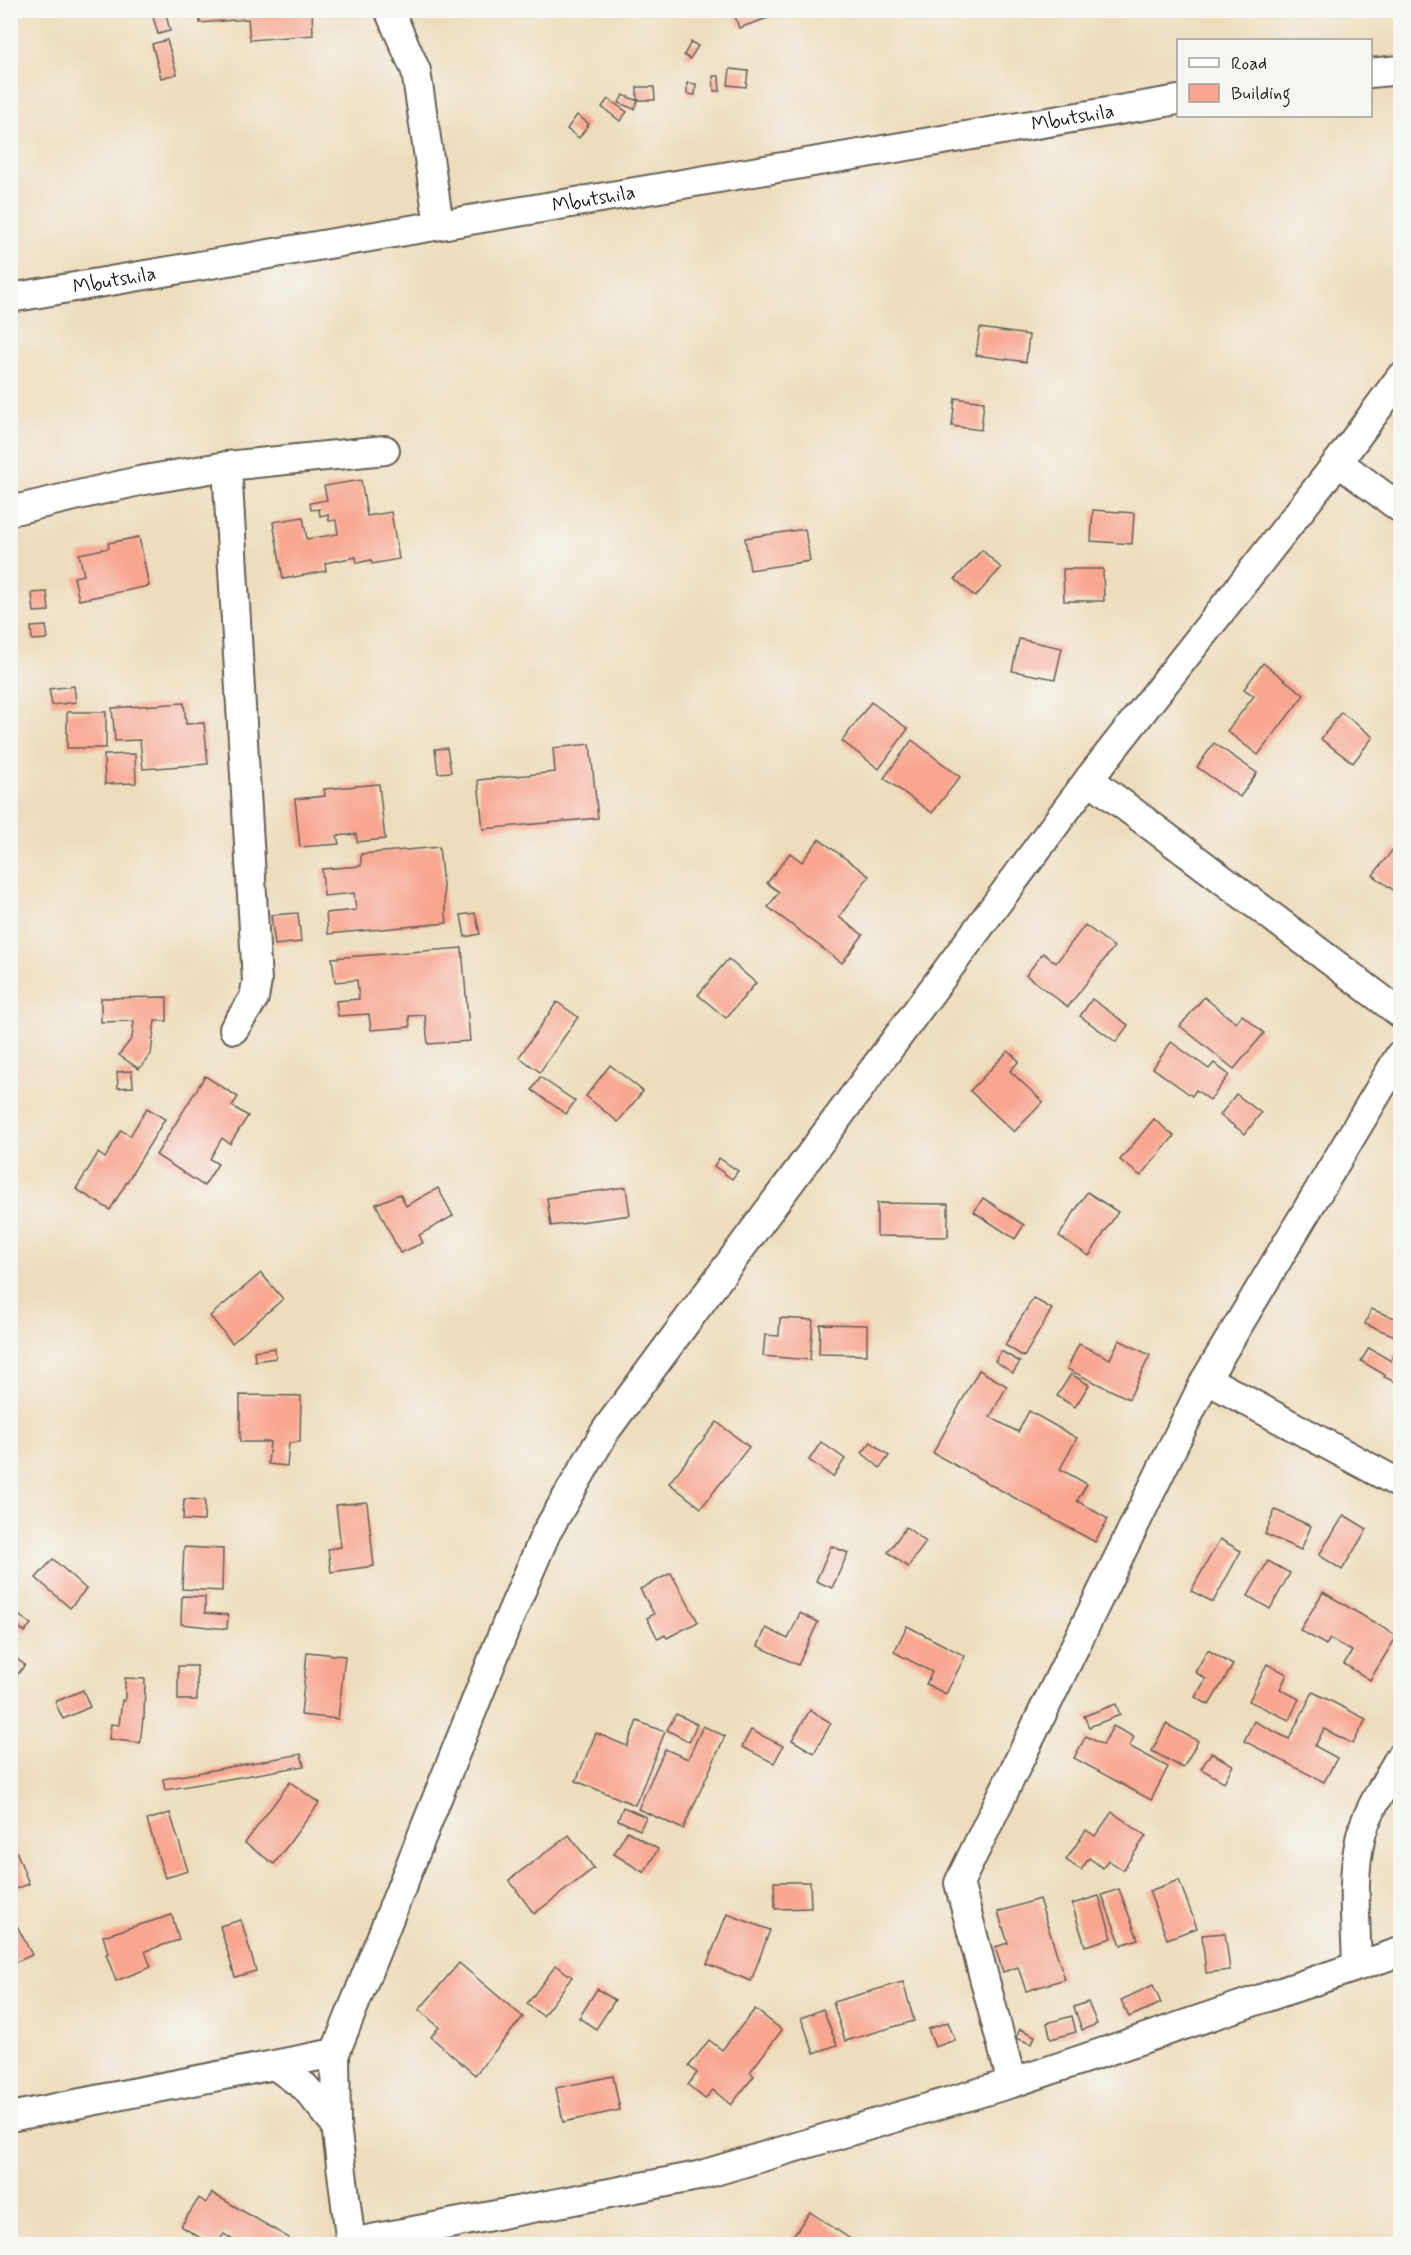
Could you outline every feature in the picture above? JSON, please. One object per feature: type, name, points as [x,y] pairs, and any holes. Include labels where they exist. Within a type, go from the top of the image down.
[{"type":"street","points":[[389,10],[416,71],[439,225]]},
{"type":"street","points":[[1372,73],[1401,70]]},
{"type":"street","name":"Mbutshila","points":[[10,298],[1177,100]]},
{"type":"street","points":[[1401,378],[1338,462],[1089,779],[606,1430],[546,1533],[335,2053],[336,2125],[351,2244],[698,2176],[1012,2084],[1401,1952]]},
{"type":"street","points":[[10,511],[139,482],[227,466],[385,450]]},
{"type":"street","points":[[1338,462],[1401,508]]},
{"type":"street","points":[[227,466],[257,981],[254,998],[234,1029]]},
{"type":"street","points":[[1089,779],[1401,1013]]},
{"type":"street","points":[[1012,2084],[959,1883],[1206,1379],[1401,1054]]},
{"type":"street","points":[[1206,1379],[1401,1484]]},
{"type":"street","points":[[1357,1966],[1355,1884],[1360,1839],[1377,1800],[1401,1756]]},
{"type":"street","points":[[10,2117],[335,2053]]},
{"type":"street","points":[[276,2066],[305,2087],[336,2125]]},
{"type":"building","points":[[151,10],[165,10],[170,31],[158,34]]},
{"type":"building","points":[[199,10],[312,10],[313,35],[250,40],[248,19],[200,23]]},
{"type":"building","points":[[733,10],[788,10],[788,11],[739,28]]},
{"type":"building","points":[[167,40],[177,74],[161,78],[152,44]]},
{"type":"building","points":[[691,42],[698,46],[690,59],[684,55]]},
{"type":"building","points":[[730,69],[748,71],[746,87],[728,85]]},
{"type":"building","points":[[713,76],[719,76],[720,91],[714,91]]},
{"type":"building","points":[[687,83],[696,84],[695,95],[687,94]]},
{"type":"building","points":[[637,87],[654,87],[655,100],[637,100]]},
{"type":"building","points":[[623,95],[638,101],[634,109],[619,103]]},
{"type":"building","points":[[608,99],[627,112],[620,121],[602,107]]},
{"type":"building","points":[[577,115],[589,124],[579,138],[567,129]]},
{"type":"building","points":[[980,328],[1029,335],[1026,362],[976,355]]},
{"type":"building","points":[[955,398],[984,402],[981,430],[952,426]]},
{"type":"building","points":[[361,480],[367,516],[391,512],[399,559],[372,564],[371,560],[357,563],[356,557],[325,563],[326,571],[283,579],[273,522],[303,517],[307,539],[338,534],[336,520],[329,521],[328,514],[320,516],[319,509],[311,510],[310,503],[327,500],[324,486]]},
{"type":"building","points":[[1093,510],[1134,513],[1132,544],[1091,541]]},
{"type":"building","points":[[805,529],[810,561],[750,570],[745,538]]},
{"type":"building","points":[[139,537],[149,586],[79,600],[74,577],[84,575],[79,554],[109,548],[108,543]]},
{"type":"building","points":[[982,550],[1001,568],[975,597],[955,579]]},
{"type":"building","points":[[1063,569],[1103,569],[1104,601],[1064,601]]},
{"type":"building","points":[[47,592],[49,611],[34,612],[32,593]]},
{"type":"building","points":[[46,626],[48,639],[32,640],[31,627]]},
{"type":"building","points":[[1019,639],[1062,648],[1055,679],[1012,671]]},
{"type":"building","points":[[1263,663],[1304,695],[1258,755],[1227,731],[1254,696],[1244,689]]},
{"type":"building","points":[[74,686],[76,702],[52,705],[49,689]]},
{"type":"building","points":[[871,702],[908,729],[879,769],[842,741]]},
{"type":"building","points":[[184,703],[186,724],[204,723],[208,764],[143,769],[140,740],[115,741],[112,708]]},
{"type":"building","points":[[67,712],[106,712],[106,748],[67,748]]},
{"type":"building","points":[[1341,712],[1373,737],[1353,763],[1321,739]]},
{"type":"building","points":[[912,740],[960,777],[932,813],[884,778]]},
{"type":"building","points":[[1214,743],[1257,773],[1240,797],[1197,767]]},
{"type":"building","points":[[590,744],[598,818],[483,829],[478,780],[555,772],[553,748]]},
{"type":"building","points":[[447,748],[451,772],[438,773],[435,749]]},
{"type":"building","points":[[135,754],[136,783],[105,784],[104,755]]},
{"type":"building","points":[[379,784],[385,839],[357,842],[356,834],[337,836],[339,844],[300,847],[295,799],[325,796],[324,789]]},
{"type":"building","points":[[819,839],[869,876],[839,917],[863,935],[842,963],[768,907],[779,892],[767,883],[790,853],[802,862]]},
{"type":"building","points":[[439,847],[447,923],[328,934],[326,913],[356,910],[354,893],[324,896],[322,869],[361,866],[361,854]]},
{"type":"building","points":[[1394,848],[1400,853],[1400,895],[1373,875]]},
{"type":"building","points":[[298,913],[301,942],[275,945],[271,915]]},
{"type":"building","points":[[475,913],[480,934],[465,937],[461,915]]},
{"type":"building","points":[[1085,925],[1114,947],[1068,1007],[1026,975],[1043,953],[1056,963]]},
{"type":"building","points":[[462,948],[470,1041],[428,1044],[425,1015],[409,1016],[410,1027],[371,1030],[369,1014],[338,1016],[336,1001],[359,999],[357,980],[335,982],[332,958]]},
{"type":"building","points":[[728,959],[756,983],[726,1018],[698,995]]},
{"type":"building","points":[[167,997],[167,1021],[155,1021],[151,1054],[139,1069],[119,1055],[132,1038],[134,1021],[101,1022],[101,998]]},
{"type":"building","points":[[1204,997],[1236,1023],[1242,1015],[1264,1033],[1234,1069],[1180,1026]]},
{"type":"building","points":[[1092,999],[1128,1025],[1116,1042],[1080,1016]]},
{"type":"building","points":[[557,1002],[578,1017],[540,1072],[519,1057]]},
{"type":"building","points":[[1171,1042],[1209,1069],[1214,1063],[1229,1075],[1210,1100],[1196,1090],[1192,1096],[1153,1068]]},
{"type":"building","points":[[1008,1051],[1019,1061],[1010,1071],[1043,1102],[1014,1132],[970,1091]]},
{"type":"building","points":[[610,1065],[643,1091],[618,1122],[586,1096]]},
{"type":"building","points":[[132,1071],[133,1087],[118,1088],[117,1072]]},
{"type":"building","points":[[205,1076],[238,1097],[232,1106],[248,1116],[230,1144],[222,1138],[210,1159],[218,1164],[204,1186],[156,1155]]},
{"type":"building","points":[[540,1077],[575,1101],[566,1114],[532,1090]]},
{"type":"building","points":[[1236,1094],[1261,1113],[1245,1134],[1220,1115]]},
{"type":"building","points":[[147,1108],[165,1119],[110,1210],[76,1189],[98,1153],[105,1158],[121,1130],[130,1136]]},
{"type":"building","points":[[1154,1119],[1174,1136],[1141,1176],[1120,1160]]},
{"type":"building","points":[[719,1158],[738,1171],[732,1179],[714,1166]]},
{"type":"building","points":[[626,1187],[630,1215],[551,1226],[547,1198]]},
{"type":"building","points":[[438,1188],[453,1216],[419,1235],[423,1243],[400,1253],[376,1204],[400,1194],[406,1206]]},
{"type":"building","points":[[1087,1192],[1118,1212],[1089,1256],[1059,1236]]},
{"type":"building","points":[[983,1198],[1024,1225],[1015,1239],[974,1212]]},
{"type":"building","points":[[877,1203],[948,1204],[948,1237],[877,1236]]},
{"type":"building","points":[[261,1273],[283,1299],[232,1343],[210,1316]]},
{"type":"building","points":[[1033,1298],[1052,1309],[1024,1357],[1005,1345]]},
{"type":"building","points":[[1371,1309],[1400,1320],[1400,1338],[1365,1324]]},
{"type":"building","points":[[780,1318],[813,1320],[810,1360],[763,1356],[765,1335],[779,1336]]},
{"type":"building","points":[[820,1324],[867,1325],[867,1355],[819,1354]]},
{"type":"building","points":[[1119,1340],[1150,1355],[1129,1399],[1067,1369],[1079,1344],[1110,1359]]},
{"type":"building","points":[[1398,1345],[1400,1346],[1400,1384],[1384,1377],[1385,1375],[1361,1361],[1369,1348],[1391,1361]]},
{"type":"building","points":[[275,1348],[276,1358],[255,1361],[254,1351]]},
{"type":"building","points":[[1001,1351],[1020,1362],[1013,1373],[995,1361]]},
{"type":"building","points":[[979,1370],[1007,1386],[990,1417],[1018,1432],[1029,1411],[1077,1438],[1060,1469],[1087,1484],[1077,1501],[1108,1519],[1095,1542],[933,1453]]},
{"type":"building","points":[[1071,1374],[1089,1385],[1075,1407],[1057,1396]]},
{"type":"building","points":[[240,1395],[301,1396],[300,1442],[289,1443],[287,1466],[268,1464],[270,1442],[240,1442]]},
{"type":"building","points":[[717,1422],[749,1447],[701,1508],[669,1483]]},
{"type":"building","points":[[821,1442],[845,1459],[833,1477],[809,1460]]},
{"type":"building","points":[[871,1442],[889,1456],[880,1468],[862,1453]]},
{"type":"building","points":[[184,1499],[205,1500],[204,1521],[183,1520]]},
{"type":"building","points":[[367,1502],[374,1566],[331,1572],[328,1549],[341,1547],[336,1505]]},
{"type":"building","points":[[1275,1510],[1311,1526],[1301,1550],[1265,1534]]},
{"type":"building","points":[[1344,1515],[1367,1529],[1342,1570],[1319,1555]]},
{"type":"building","points":[[906,1527],[926,1542],[908,1567],[888,1552]]},
{"type":"building","points":[[1220,1539],[1241,1551],[1213,1602],[1191,1591]]},
{"type":"building","points":[[831,1546],[848,1553],[832,1588],[816,1581]]},
{"type":"building","points":[[184,1547],[223,1549],[222,1591],[182,1589]]},
{"type":"building","points":[[53,1559],[86,1589],[70,1608],[36,1578]]},
{"type":"building","points":[[1268,1561],[1290,1573],[1270,1609],[1248,1596]]},
{"type":"building","points":[[671,1573],[698,1622],[667,1638],[665,1635],[658,1639],[647,1618],[654,1614],[640,1589]]},
{"type":"building","points":[[1323,1592],[1397,1636],[1370,1680],[1344,1664],[1352,1651],[1330,1639],[1326,1645],[1300,1630]]},
{"type":"building","points":[[182,1596],[205,1597],[205,1613],[228,1615],[227,1629],[181,1624]]},
{"type":"building","points":[[10,1609],[31,1624],[25,1632],[10,1621]]},
{"type":"building","points":[[800,1613],[818,1622],[798,1665],[758,1646],[766,1628],[788,1639]]},
{"type":"building","points":[[907,1626],[965,1656],[946,1694],[926,1684],[932,1672],[894,1652]]},
{"type":"building","points":[[1208,1650],[1233,1665],[1209,1705],[1195,1697],[1206,1679],[1195,1672]]},
{"type":"building","points":[[307,1652],[345,1656],[338,1719],[301,1715]]},
{"type":"building","points":[[10,1654],[25,1665],[10,1684]]},
{"type":"building","points":[[1267,1664],[1287,1674],[1280,1689],[1299,1699],[1289,1720],[1249,1701]]},
{"type":"building","points":[[178,1666],[197,1666],[197,1700],[178,1700]]},
{"type":"building","points":[[125,1678],[145,1679],[144,1718],[140,1743],[109,1739],[111,1724],[119,1725],[122,1700],[125,1701]]},
{"type":"building","points":[[83,1690],[90,1707],[63,1719],[55,1702]]},
{"type":"building","points":[[1313,1692],[1366,1719],[1353,1744],[1324,1729],[1315,1746],[1337,1758],[1324,1782],[1244,1741],[1254,1721],[1289,1739]]},
{"type":"building","points":[[1116,1704],[1120,1715],[1089,1727],[1084,1716]]},
{"type":"building","points":[[810,1710],[831,1723],[814,1753],[792,1740]]},
{"type":"building","points":[[676,1714],[697,1724],[689,1742],[667,1730]]},
{"type":"building","points":[[637,1721],[665,1732],[635,1805],[576,1781],[596,1733],[627,1746]]},
{"type":"building","points":[[1166,1724],[1198,1741],[1183,1768],[1152,1751]]},
{"type":"building","points":[[703,1726],[725,1736],[683,1829],[638,1809],[665,1749],[688,1759]]},
{"type":"building","points":[[1113,1726],[1134,1737],[1129,1746],[1168,1767],[1151,1800],[1074,1758],[1086,1736],[1103,1745]]},
{"type":"building","points":[[751,1730],[783,1746],[774,1763],[742,1747]]},
{"type":"building","points":[[1211,1753],[1233,1765],[1224,1782],[1201,1769]]},
{"type":"building","points":[[301,1754],[304,1766],[165,1790],[163,1779]]},
{"type":"building","points":[[290,1782],[319,1803],[274,1864],[245,1843]]},
{"type":"building","points":[[623,1807],[646,1817],[640,1830],[618,1820]]},
{"type":"building","points":[[1112,1812],[1146,1836],[1123,1870],[1108,1860],[1103,1868],[1089,1858],[1081,1870],[1066,1860],[1086,1830],[1095,1836]]},
{"type":"building","points":[[170,1813],[188,1871],[165,1878],[147,1820]]},
{"type":"building","points":[[627,1831],[658,1849],[644,1873],[614,1854]]},
{"type":"building","points":[[10,1835],[29,1884],[10,1891]]},
{"type":"building","points":[[569,1835],[594,1868],[534,1914],[509,1880]]},
{"type":"building","points":[[1179,1880],[1197,1928],[1167,1939],[1149,1891]]},
{"type":"building","points":[[774,1882],[810,1882],[811,1908],[775,1909]]},
{"type":"building","points":[[1119,1889],[1138,1939],[1121,1945],[1102,1895]]},
{"type":"building","points":[[1099,1896],[1112,1938],[1085,1946],[1072,1904]]},
{"type":"building","points":[[1039,1899],[1065,1979],[1026,1991],[1018,1967],[1003,1972],[995,1947],[1008,1943],[998,1912]]},
{"type":"building","points":[[10,1912],[32,1955],[10,1965]]},
{"type":"building","points":[[727,1914],[770,1930],[751,1981],[707,1964]]},
{"type":"building","points":[[172,1915],[179,1940],[145,1951],[151,1967],[116,1981],[106,1954],[108,1953],[103,1936]]},
{"type":"building","points":[[241,1920],[256,1971],[235,1977],[220,1926]]},
{"type":"building","points":[[1225,1933],[1230,1970],[1206,1973],[1202,1935]]},
{"type":"building","points":[[459,1963],[523,2017],[475,2075],[431,2037],[439,2027],[419,2010]]},
{"type":"building","points":[[556,1965],[572,1977],[543,2016],[527,2004]]},
{"type":"building","points":[[903,1982],[914,2021],[845,2041],[833,2002]]},
{"type":"building","points":[[1153,1985],[1161,2003],[1129,2017],[1121,2000]]},
{"type":"building","points":[[597,1989],[615,2000],[596,2029],[579,2018]]},
{"type":"building","points":[[1088,2002],[1097,2024],[1082,2030],[1074,2007]]},
{"type":"building","points":[[755,2009],[782,2030],[750,2072],[754,2076],[731,2105],[713,2090],[705,2099],[688,2085],[697,2073],[689,2066],[709,2040],[722,2050]]},
{"type":"building","points":[[823,2009],[837,2045],[814,2053],[801,2018]]},
{"type":"building","points":[[1072,2016],[1076,2032],[1051,2039],[1047,2023]]},
{"type":"building","points":[[948,2022],[955,2040],[935,2047],[928,2029]]},
{"type":"building","points":[[1020,2029],[1035,2036],[1032,2044],[1016,2038]]},
{"type":"building","points":[[613,2076],[620,2110],[563,2122],[556,2088]]},
{"type":"building","points":[[212,2193],[289,2238],[285,2244],[230,2244],[233,2240],[224,2234],[217,2244],[210,2244],[181,2226],[199,2198],[206,2203]]},
{"type":"building","points":[[810,2212],[858,2244],[787,2244]]}]
